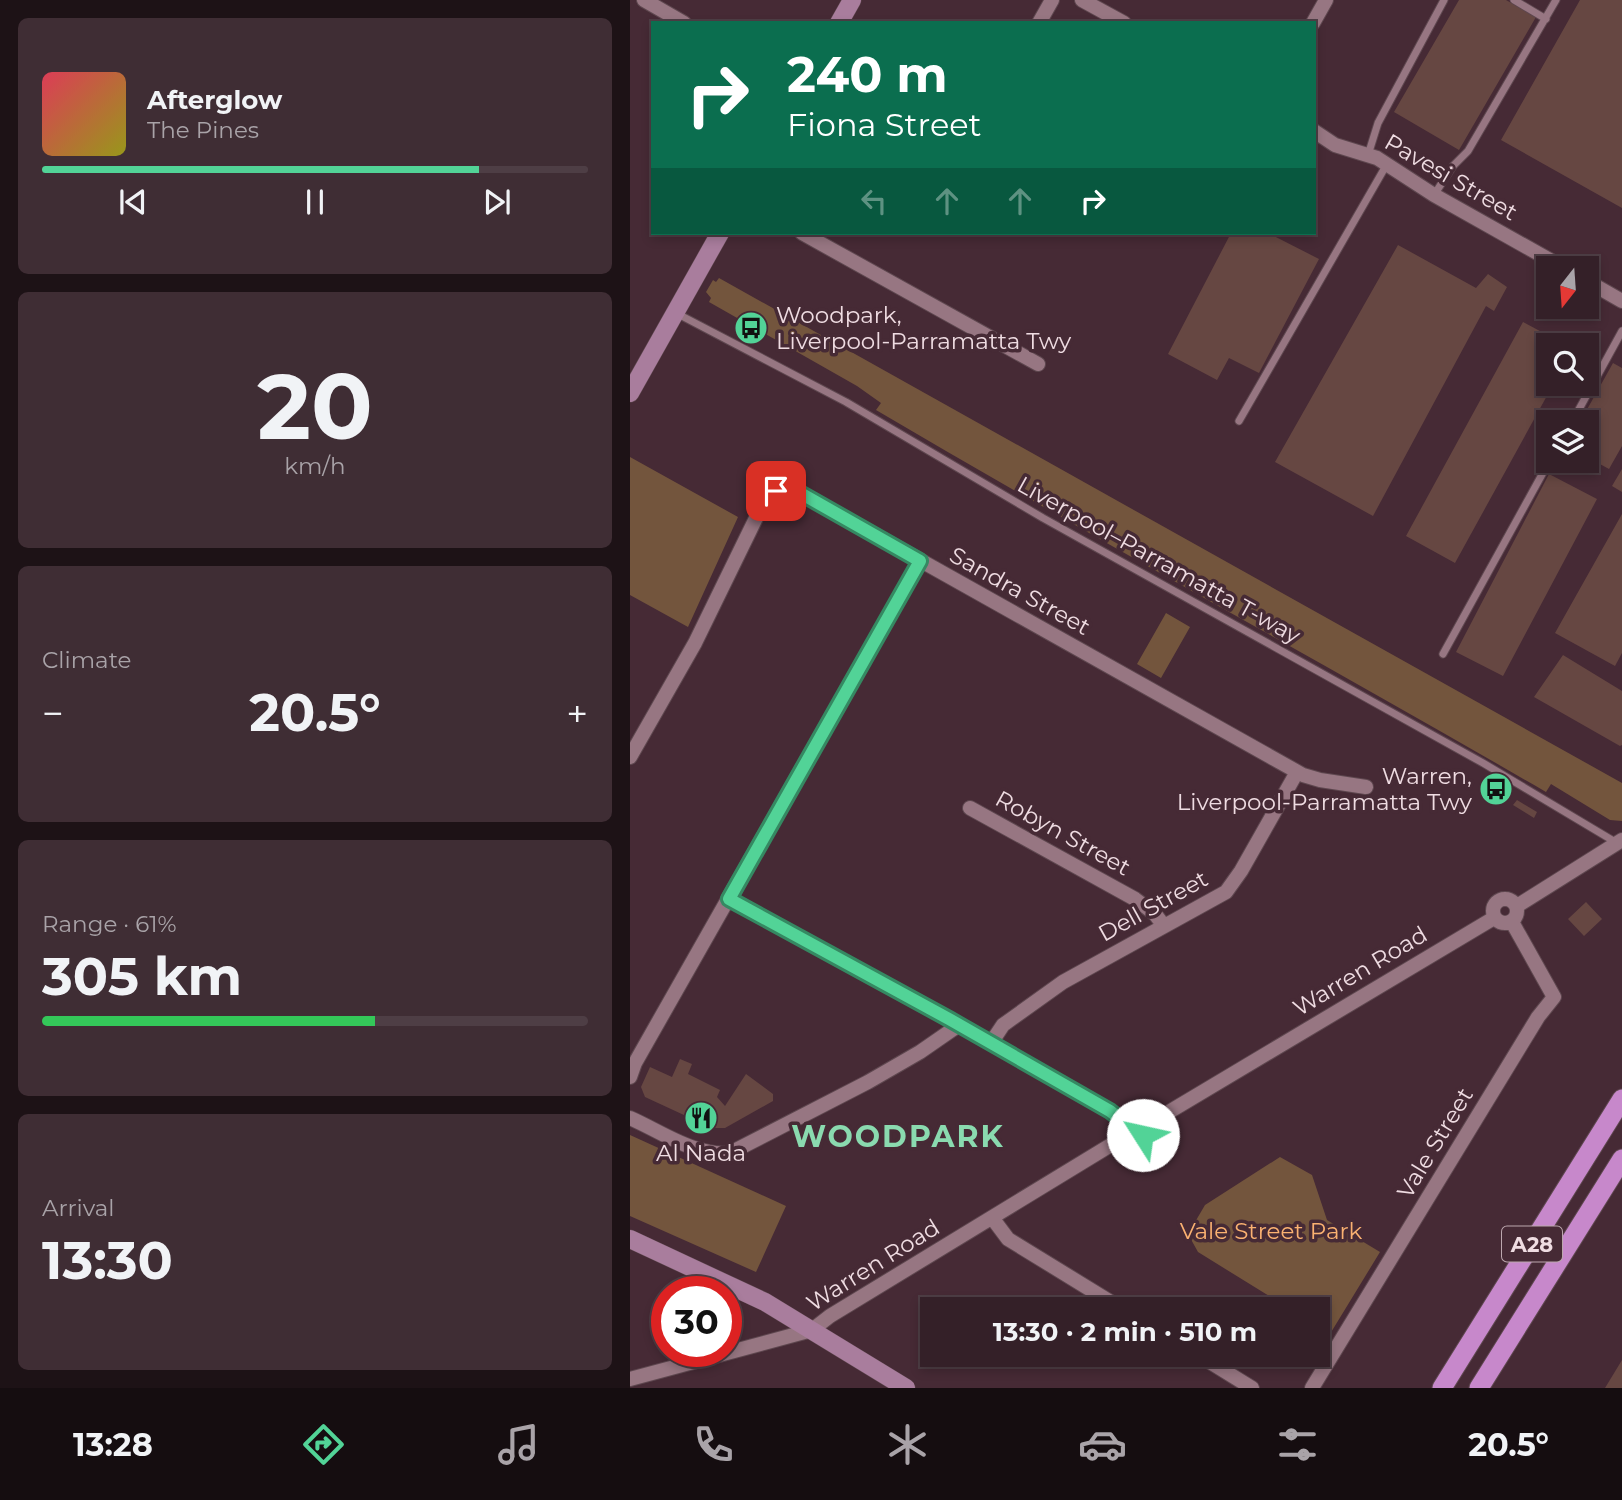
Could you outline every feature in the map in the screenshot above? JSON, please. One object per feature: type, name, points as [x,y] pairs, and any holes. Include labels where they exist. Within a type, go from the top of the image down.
[{"type":"highway","name":"A28","points":[[1442,1388],[1622,1099]]},
{"type":"highway","name":"A28","points":[[1479,1388],[1622,1159]]},
{"type":"main road","points":[[840,21],[852,0]]},
{"type":"main road","points":[[630,393],[719,235]]},
{"type":"main road","points":[[630,1239],[765,1302],[906,1388]]},
{"type":"street","points":[[643,0],[680,21]]},
{"type":"street","points":[[1040,21],[1052,0]]},
{"type":"street","points":[[1082,0],[1120,21]]},
{"type":"street","points":[[1315,21],[1326,0]]},
{"type":"street","name":"Pavesi Street","points":[[1316,132],[1335,145],[1387,164],[1434,195],[1543,256]]},
{"type":"street","points":[[806,235],[1038,364]]},
{"type":"street","points":[[1600,288],[1622,301]]},
{"type":"street","name":"Sandra Street","points":[[630,757],[695,643],[764,504],[776,491],[793,490],[1297,772],[1320,780],[1366,787]]},
{"type":"street","points":[[632,1067],[920,561]]},
{"type":"street","name":"Dell Street","points":[[990,1043],[1003,1025],[1063,982],[1217,898],[1232,885],[1297,772]]},
{"type":"street","name":"Robyn Street","points":[[970,808],[1135,899],[1155,914],[1164,926]]},
{"type":"street","points":[[1517,906],[1620,843]]},
{"type":"street","points":[[729,899],[959,1025],[1110,1111],[1124,1122]]},
{"type":"street","points":[[1499,900],[1511,900],[1517,906],[1516,917],[1512,922],[1501,923],[1494,918],[1494,906],[1499,900]]},
{"type":"street","name":"Warren Road","points":[[1142,1128],[1494,918]]},
{"type":"street","name":"Vale Street","points":[[1312,1388],[1538,1017],[1554,997],[1512,922]]},
{"type":"street","points":[[630,1118],[695,1148],[711,1153],[730,1153],[868,1082],[920,1052],[959,1025]]},
{"type":"street","points":[[1133,1121],[1142,1128],[1143,1137],[1137,1144],[1128,1147],[1119,1140],[1118,1128],[1124,1122],[1133,1121]]},
{"type":"street","name":"Warren Road","points":[[630,1379],[812,1330],[830,1316],[1119,1140]]},
{"type":"street","points":[[993,1219],[1008,1240],[1102,1297]]},
{"type":"street","points":[[1218,1367],[1252,1388]]},
{"type":"lane","points":[[1368,155],[1378,123],[1444,0]]},
{"type":"lane","points":[[1514,0],[1546,19]]},
{"type":"lane","points":[[1434,195],[1453,166],[1468,151],[1556,0]]},
{"type":"lane","points":[[1238,421],[1387,164]]},
{"type":"lane","name":"Liverpool–Parramatta T-way","points":[[675,312],[846,402],[1043,517],[1483,763],[1620,843]]},
{"type":"lane","points":[[1579,410],[1622,331]]},
{"type":"lane","points":[[1443,654],[1543,473]]},
{"type":"green space","points":[[719,278],[1622,783],[1622,821],[1610,820],[1551,784],[1546,792],[876,410],[881,403],[857,386],[709,302],[711,298],[706,292],[713,280],[716,282]]},
{"type":"green space","points":[[630,457],[738,517],[688,627],[630,595]]},
{"type":"green space","points":[[1166,613],[1190,627],[1161,678],[1137,664]]},
{"type":"green space","points":[[630,1135],[786,1206],[756,1272],[630,1216]]},
{"type":"green space","name":"Vale Street Park","points":[[1280,1157],[1312,1175],[1327,1220],[1380,1252],[1330,1334],[1330,1297],[1271,1297],[1198,1252],[1188,1234],[1205,1205]]},
{"type":"building","points":[[1459,0],[1506,0],[1536,17],[1459,150],[1394,112]]},
{"type":"building","points":[[1580,0],[1622,0],[1622,208],[1501,140]]},
{"type":"building","points":[[1230,235],[1272,235],[1319,259],[1259,373],[1229,358],[1217,380],[1168,354]]},
{"type":"building","points":[[1398,245],[1476,288],[1488,274],[1507,287],[1494,311],[1486,306],[1373,516],[1275,462]]},
{"type":"building","points":[[1523,322],[1544,333],[1536,333],[1536,396],[1547,396],[1539,410],[1536,410],[1536,416],[1455,563],[1406,536]]},
{"type":"building","points":[[1613,363],[1622,368],[1622,446],[1609,469],[1599,464],[1599,410],[1587,410],[1595,396],[1599,396],[1599,388]]},
{"type":"building","points":[[1622,469],[1622,492],[1612,486]]},
{"type":"building","points":[[1549,474],[1597,499],[1503,676],[1456,652]]},
{"type":"building","points":[[1622,514],[1622,653],[1615,666],[1555,633]]},
{"type":"building","points":[[1563,655],[1622,691],[1622,745],[1534,697]]},
{"type":"building","points":[[1517,800],[1537,812],[1534,818],[1513,805]]},
{"type":"building","points":[[1586,902],[1602,919],[1584,936],[1568,919]]},
{"type":"building","points":[[680,1059],[692,1064],[688,1074],[720,1090],[717,1097],[725,1106],[746,1074],[773,1094],[773,1101],[725,1128],[712,1128],[645,1097],[641,1087],[650,1067],[672,1077]]},
{"type":"building","points":[[1622,1360],[1622,1388],[1605,1388]]},
{"type":"place","name":"Woodpark, Liverpool-Parramatta Twy","points":[[751,328]]},
{"type":"place","name":"Warren, Liverpool-Parramatta Twy","points":[[1496,789]]},
{"type":"place","name":"Al Nada","points":[[701,1118]]},
{"type":"district","name":"WOODPARK","points":[[898,1136]]},
{"type":"route","points":[[776,491],[785,489],[802,494],[920,561],[729,899],[949,1019],[1110,1111],[1124,1122],[1137,1123],[1142,1128],[1143,1135]]}]
